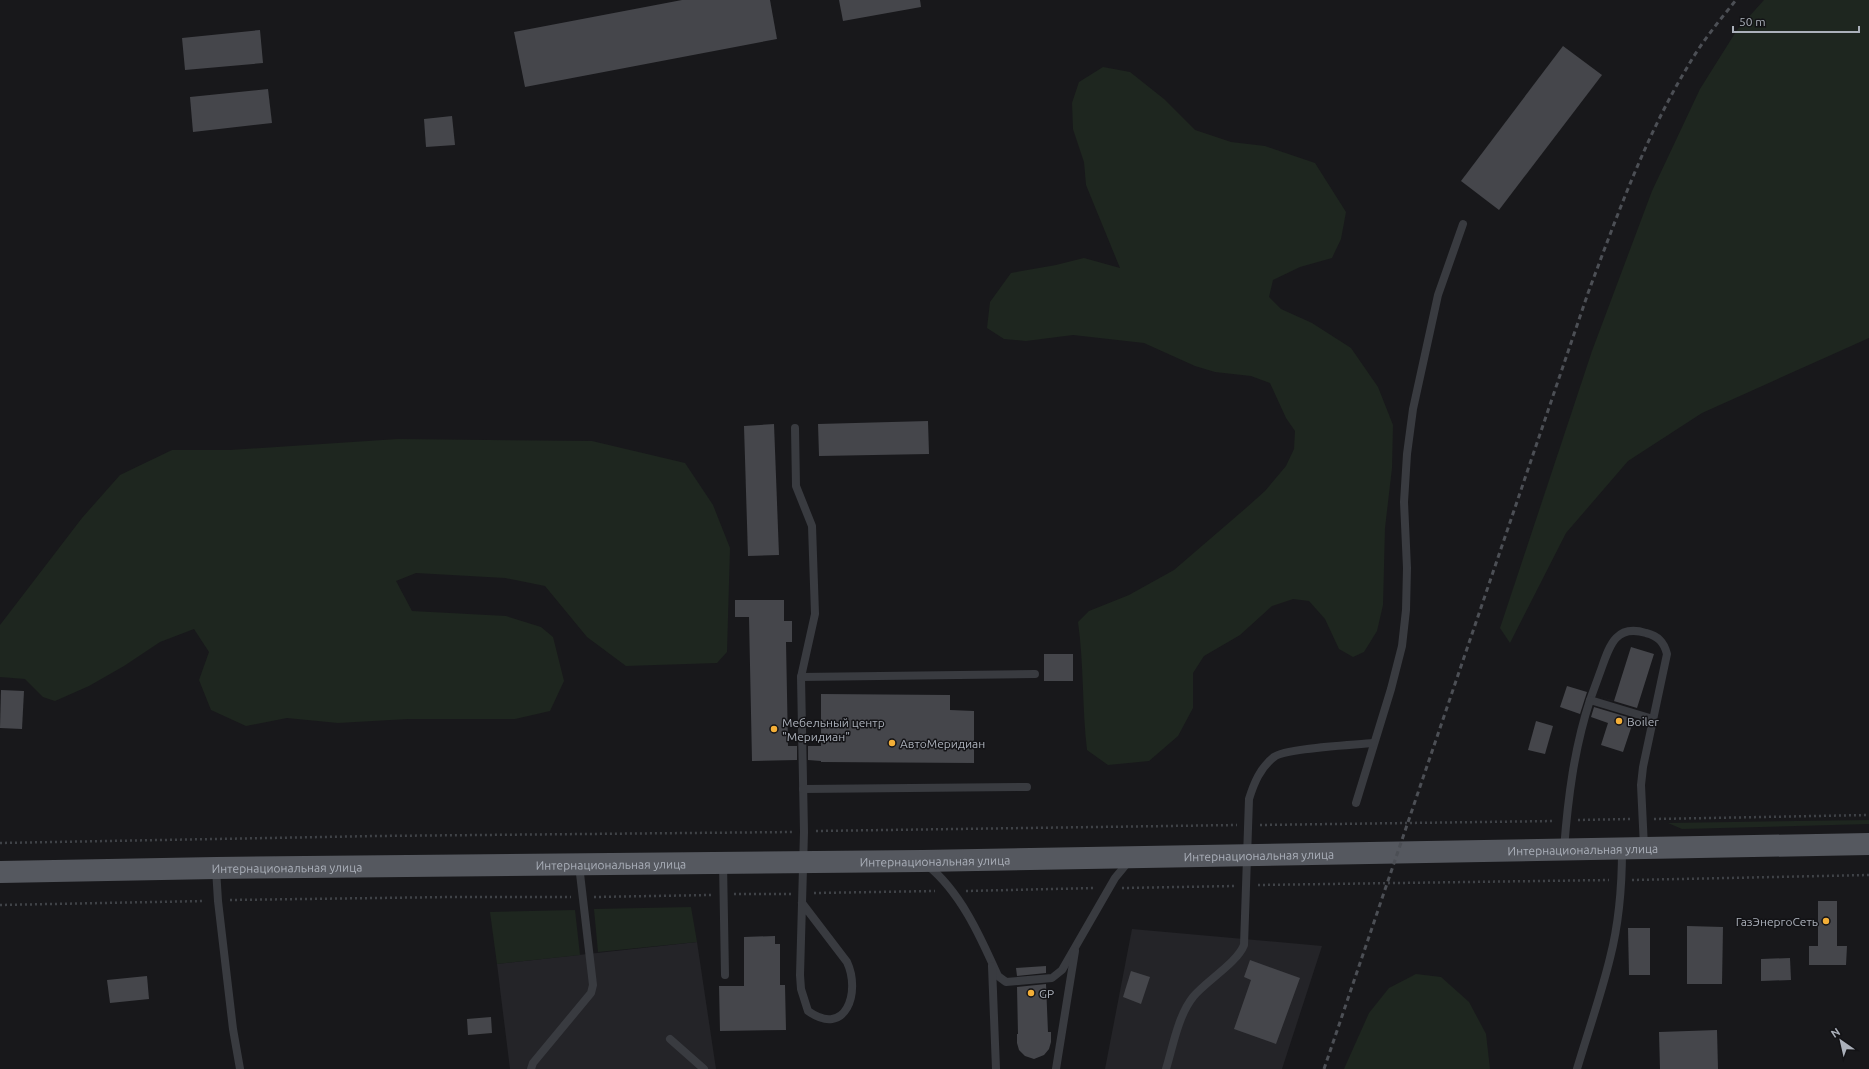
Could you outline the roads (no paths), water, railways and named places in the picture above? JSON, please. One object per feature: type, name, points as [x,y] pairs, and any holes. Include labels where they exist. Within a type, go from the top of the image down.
[{"type":"main road","name":"Интернациональная улица","points":[[0,872],[216,868],[922,861],[1133,856],[1869,844]]},
{"type":"lane","points":[[1356,803],[1373,743],[1391,689],[1402,646],[1406,610],[1407,568],[1404,502],[1407,454],[1413,409],[1438,295],[1462,224]]},
{"type":"lane","points":[[795,428],[796,486],[812,526],[814,614],[801,677],[804,832],[802,903],[801,989],[808,1011],[823,1019],[834,1018],[842,1013],[850,1002],[853,982],[851,971],[847,962],[802,903]]},
{"type":"lane","points":[[1564,849],[1566,820],[1574,759],[1580,732],[1610,646],[1620,634],[1630,631],[1639,631],[1654,635],[1664,646],[1667,654],[1652,719],[1642,779],[1644,848]]},
{"type":"lane","points":[[801,677],[1035,674]]},
{"type":"lane","points":[[1590,700],[1652,719]]},
{"type":"lane","points":[[1166,1069],[1187,1005],[1194,996],[1239,955],[1244,945],[1249,854],[1249,799],[1257,776],[1275,756],[1289,751],[1373,743]]},
{"type":"lane","points":[[803,789],[1027,787]]},
{"type":"lane","points":[[1577,1069],[1610,958],[1617,922],[1622,880],[1622,848]]},
{"type":"lane","points":[[922,861],[939,874],[954,891],[998,976],[1006,982],[1052,978],[1062,970],[1115,878],[1133,856]]},
{"type":"lane","points":[[723,862],[725,975]]},
{"type":"lane","points":[[531,1069],[533,1063],[591,993],[593,985],[579,864]]},
{"type":"lane","points":[[216,868],[218,900],[232,1022],[240,1069]]},
{"type":"lane","points":[[1056,1069],[1076,946]]},
{"type":"lane","points":[[992,962],[996,1069]]},
{"type":"lane","points":[[670,1039],[704,1069]]},
{"type":"railway","points":[[1324,1069],[1588,293],[1610,235],[1645,149],[1673,93],[1699,49],[1736,0]]},
{"type":"place","name":"Boiler","points":[[1619,721]]},
{"type":"place","name":"Мебельный центр \"Меридиан\"","points":[[774,729]]},
{"type":"place","name":"АвтоМеридиан","points":[[892,743]]},
{"type":"place","name":"ГазЭнергоСеть","points":[[1826,921]]},
{"type":"place","name":"GP","points":[[1031,993]]}]
